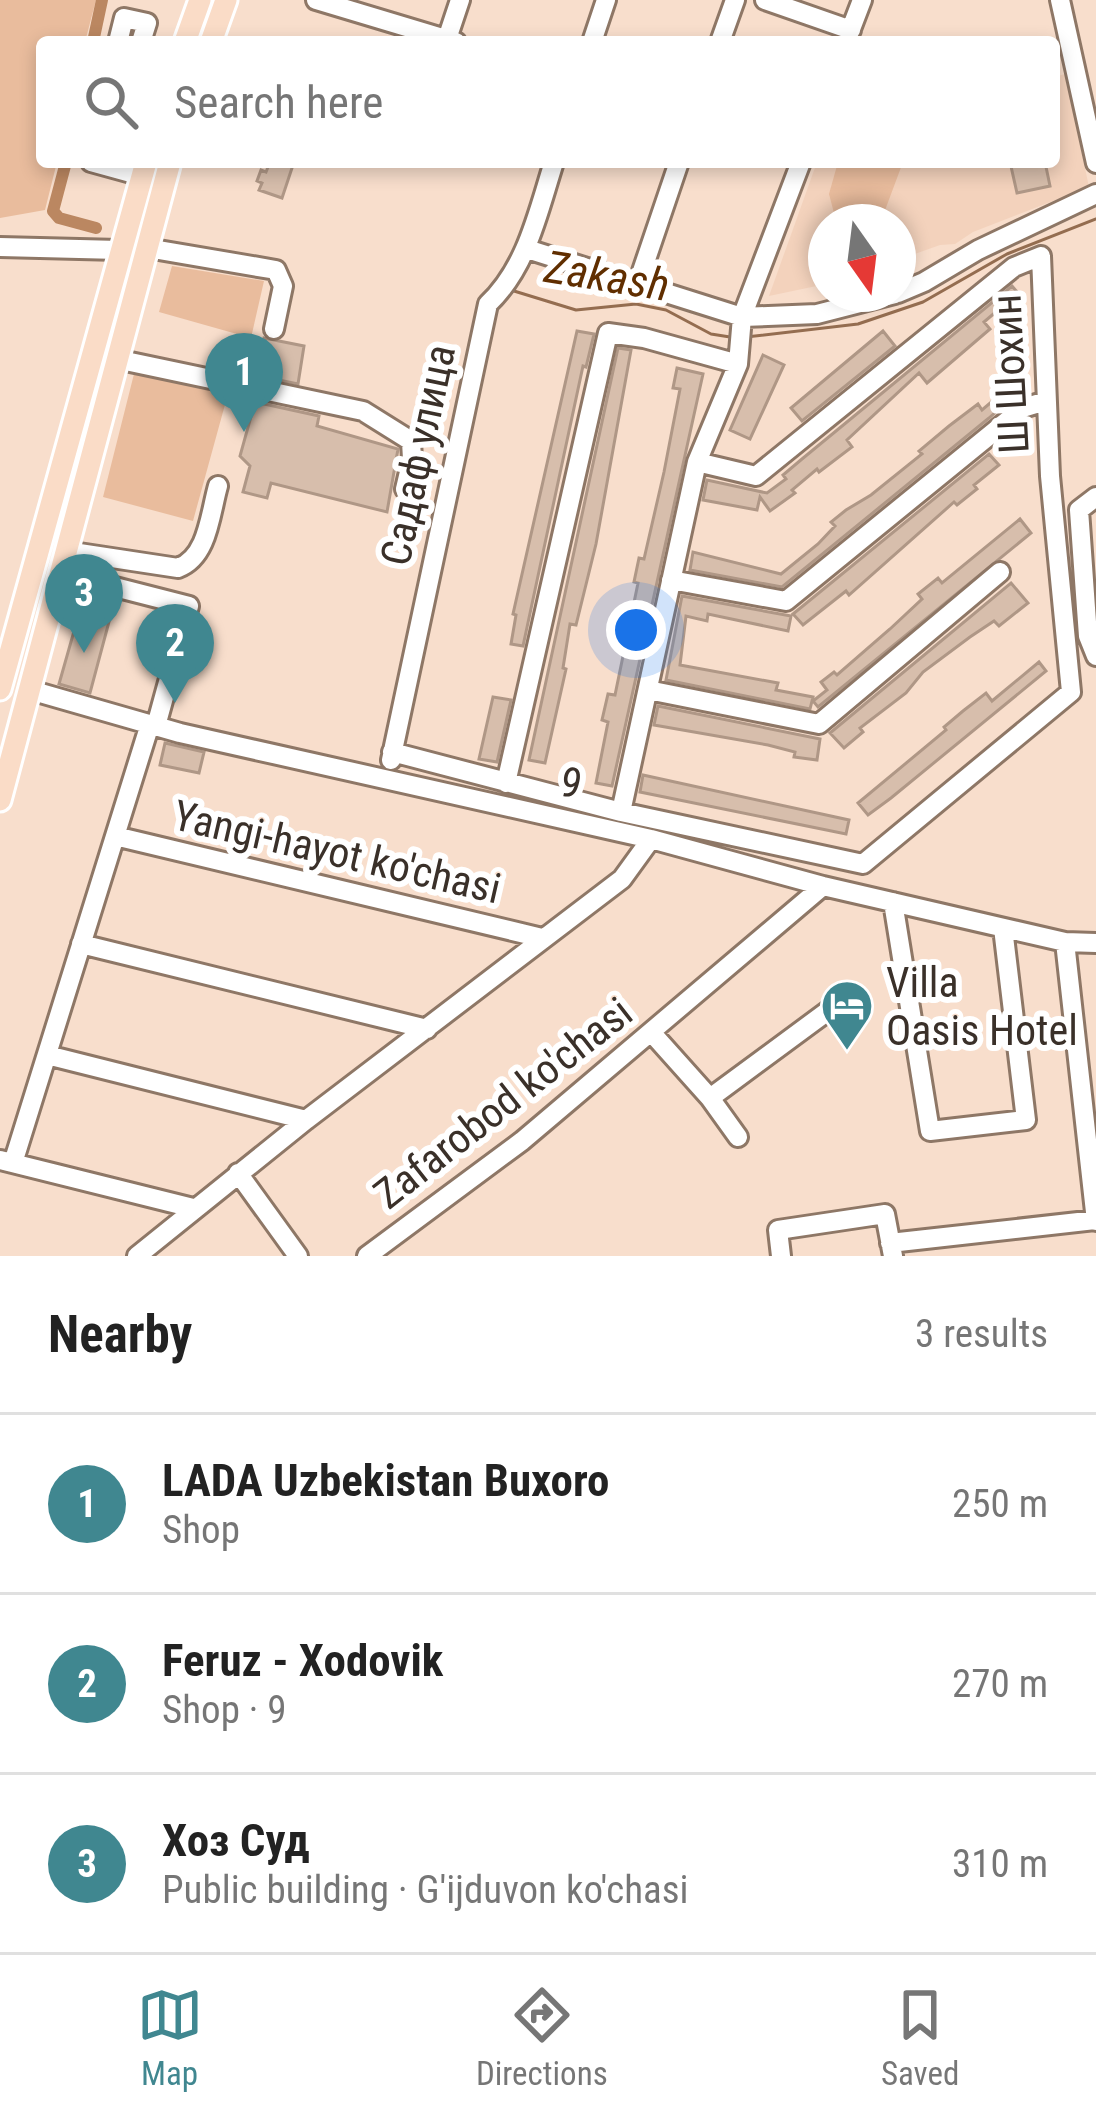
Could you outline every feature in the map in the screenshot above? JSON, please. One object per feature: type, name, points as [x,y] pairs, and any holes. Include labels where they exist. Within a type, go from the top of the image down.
[{"type":"main road","points":[[187,36],[200,0]]},
{"type":"main road","points":[[213,36],[226,0]]},
{"type":"main road","points":[[0,800],[168,168]]},
{"type":"main road","points":[[1,684],[144,169]]},
{"type":"main road","points":[[17,626],[45,633]]},
{"type":"street","points":[[316,0],[435,36]]},
{"type":"street","points":[[452,36],[460,0]]},
{"type":"street","points":[[594,36],[606,0]]},
{"type":"street","points":[[722,36],[735,0]]},
{"type":"street","points":[[765,0],[848,36],[862,0]]},
{"type":"street","points":[[1060,0],[1096,163]]},
{"type":"street","points":[[120,36],[124,18],[147,23],[143,36]]},
{"type":"street","name":"Садаф улица","points":[[388,777],[488,304],[527,249],[552,168]]},
{"type":"street","points":[[638,283],[677,168]]},
{"type":"street","points":[[392,752],[621,812],[697,462],[738,364],[742,317],[799,168]]},
{"type":"street","points":[[916,286],[978,250],[1096,194]]},
{"type":"street","points":[[0,247],[119,250]]},
{"type":"street","points":[[147,248],[276,270],[284,286],[274,329]]},
{"type":"street","points":[[527,249],[742,317],[825,312]]},
{"type":"street","name":"Ш Шохин","points":[[621,812],[863,864],[1071,692],[1046,401],[1041,256],[1014,267],[756,476],[697,462]]},
{"type":"street","points":[[506,783],[608,333],[738,364]]},
{"type":"street","points":[[116,358],[364,411],[410,441],[412,459],[405,489]]},
{"type":"street","points":[[671,580],[786,601],[1024,408],[1046,401]]},
{"type":"street","points":[[63,562],[178,568],[192,562],[200,551],[218,486]]},
{"type":"street","points":[[1096,496],[1079,510],[1088,636],[1096,656]]},
{"type":"street","points":[[63,562],[189,606],[47,1055],[7,1162],[194,1208]]},
{"type":"street","points":[[648,690],[819,724],[1000,572]]},
{"type":"street","name":"9","points":[[29,690],[153,725],[651,839],[824,886],[1066,942],[1096,943]]},
{"type":"street","name":"Yangi-hayot ko'chasi","points":[[115,836],[542,938]]},
{"type":"street","points":[[137,1256],[306,1120],[622,879],[651,839]]},
{"type":"street","name":"Zafarobod ko'chasi","points":[[367,1256],[522,1141],[824,886]]},
{"type":"street","points":[[893,902],[930,1131],[1026,1120],[1003,928]]},
{"type":"street","points":[[781,1256],[778,1230],[885,1214],[891,1250],[1096,1221],[1066,942]]},
{"type":"street","points":[[81,944],[427,1029]]},
{"type":"street","points":[[710,1098],[836,1005]]},
{"type":"street","points":[[651,1032],[738,1137]]},
{"type":"street","points":[[47,1055],[306,1120]]},
{"type":"street","points":[[238,1173],[298,1256]]},
{"type":"shaded area","points":[[0,0],[96,0],[87,36],[36,36],[36,168],[56,168],[45,210],[0,218]]},
{"type":"shaded area","points":[[1065,74],[1089,187],[973,232],[955,244],[916,254],[916,204],[808,204],[808,288],[769,296],[815,168],[1060,168],[1060,75]]},
{"type":"shaded area","points":[[836,168],[901,168],[887,204],[832,204],[829,194]]},
{"type":"shaded area","points":[[172,266],[264,281],[251,338],[159,312]]},
{"type":"shaded area","points":[[136,366],[229,390],[193,521],[103,497]]},
{"type":"building","points":[[268,168],[292,168],[282,198],[259,190],[261,170]]},
{"type":"building","points":[[1011,168],[1046,168],[1050,186],[1017,193]]},
{"type":"building","points":[[1012,286],[1018,293],[984,322],[990,329],[927,383],[919,373],[847,440],[852,447],[819,472],[817,469],[770,511],[760,497],[757,510],[703,500],[707,480],[767,493]]},
{"type":"building","points":[[577,331],[594,334],[583,366],[523,646],[511,644],[513,614]]},
{"type":"building","points":[[883,331],[895,346],[802,421],[791,408]]},
{"type":"building","points":[[264,338],[304,346],[298,384],[255,375]]},
{"type":"building","points":[[618,348],[631,350],[596,544],[576,625],[570,624],[566,669],[545,763],[529,760]]},
{"type":"building","points":[[763,355],[784,365],[750,439],[730,430]]},
{"type":"building","points":[[677,368],[703,374],[612,786],[596,783],[608,722],[602,720],[608,694],[615,695],[639,558],[644,559],[664,472],[680,389],[673,388]]},
{"type":"building","points":[[1002,393],[1008,401],[989,418],[782,587],[690,570],[693,552],[781,574],[818,544],[835,526],[831,522],[871,495],[978,404],[982,410]]},
{"type":"building","points":[[255,402],[319,416],[317,426],[398,449],[387,512],[271,483],[267,498],[243,492],[250,466],[240,456]]},
{"type":"building","points":[[989,454],[999,465],[974,485],[977,489],[957,505],[954,502],[849,595],[846,591],[803,625],[793,614]]},
{"type":"building","points":[[1020,519],[1031,533],[818,707],[813,701],[827,690],[821,682],[834,672],[837,675],[890,629],[922,599],[918,594],[938,578],[942,583]]},
{"type":"building","points":[[1011,583],[1028,603],[999,626],[994,621],[923,672],[844,748],[830,733]]},
{"type":"building","points":[[682,596],[791,616],[788,631],[708,614],[707,621],[686,616],[680,665],[778,683],[776,690],[813,697],[810,709],[666,680]]},
{"type":"building","points":[[80,610],[110,618],[90,693],[59,684]]},
{"type":"building","points":[[1039,662],[1046,671],[868,815],[858,803],[986,693],[992,701]]},
{"type":"building","points":[[493,697],[511,700],[497,762],[479,759]]},
{"type":"building","points":[[658,706],[820,739],[817,760],[794,757],[795,752],[768,745],[654,725]]},
{"type":"building","points":[[165,743],[204,752],[199,773],[160,765]]},
{"type":"building","points":[[643,775],[849,820],[846,834],[640,792]]},
{"type":"waterway","points":[[94,36],[102,0]]},
{"type":"waterway","points":[[64,168],[53,211],[59,218],[96,228]]},
{"type":"waterway","name":"Zakash","points":[[746,337],[858,324],[923,302],[1007,254],[1096,219]]},
{"type":"waterway","name":"Zakash","points":[[514,291],[576,310],[636,304],[666,310],[711,334],[730,337]]},
{"type":"place","name":"LADA Uzbekistan Buxoro","points":[[244,432]]},
{"type":"place","name":"Хоз Суд","points":[[84,653]]},
{"type":"place","name":"Feruz - Xodovik","points":[[175,703]]},
{"type":"place","name":"Villa Oasis Hotel","points":[[847,1052]]}]
